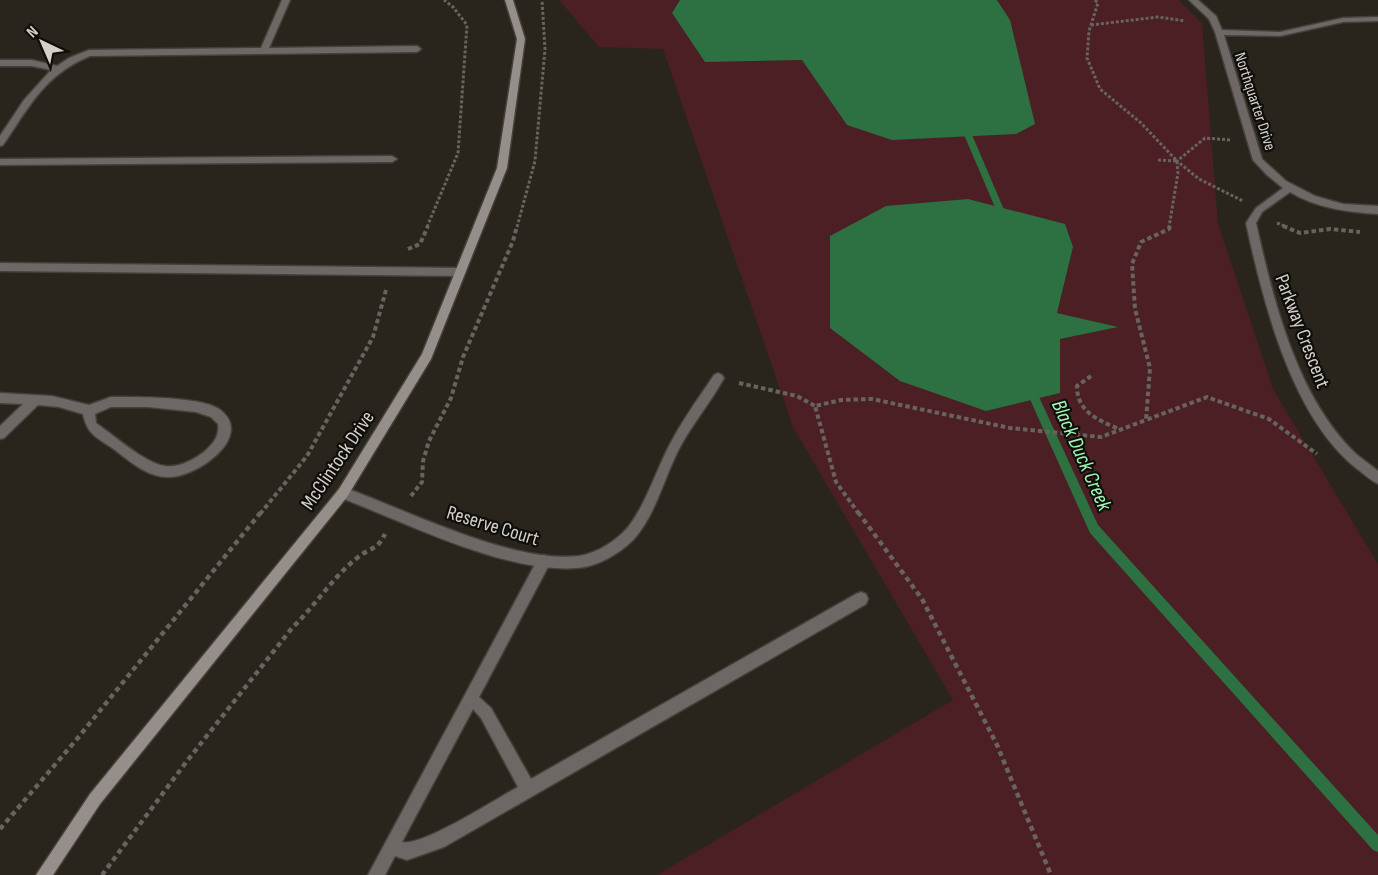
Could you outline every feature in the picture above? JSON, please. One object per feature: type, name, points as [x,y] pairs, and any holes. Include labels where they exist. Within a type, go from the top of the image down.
[{"type":"street","points":[[264,50],[286,0]]},
{"type":"street","name":"McClintock Drive","points":[[44,875],[102,790],[343,493],[427,356],[502,168],[520,39],[509,0]]},
{"type":"street","name":"Northquarter Drive","points":[[1193,0],[1213,18],[1258,160],[1270,174],[1289,188],[1323,204],[1378,210]]},
{"type":"street","points":[[1219,32],[1280,34],[1343,20],[1378,19]]},
{"type":"street","points":[[0,143],[45,78],[73,58],[108,52],[417,49]]},
{"type":"street","points":[[0,63],[32,63],[56,68]]},
{"type":"street","points":[[0,162],[392,159]]},
{"type":"street","points":[[1259,210],[1289,188]]},
{"type":"street","name":"Parkway Crescent","points":[[1259,210],[1251,223],[1261,272],[1274,315],[1293,362],[1313,406],[1331,437],[1378,478]]},
{"type":"street","points":[[0,267],[461,272]]},
{"type":"street","name":"Reserve Court","points":[[343,493],[439,530],[516,555],[544,561],[578,562],[608,552],[632,531],[677,443],[718,378]]},
{"type":"street","points":[[0,398],[61,403],[88,411],[111,402],[202,407],[217,414],[225,425],[223,440],[212,454],[197,465],[180,472],[164,472],[151,467],[91,426],[88,411]]},
{"type":"street","points":[[0,434],[35,400]]},
{"type":"street","points":[[376,875],[544,561]]},
{"type":"street","points":[[391,847],[407,852],[438,841],[861,599]]},
{"type":"street","points":[[470,700],[478,704],[486,713],[528,789]]},
{"type":"path","points":[[0,829],[77,739],[307,456],[373,337],[395,255],[420,244],[458,153],[467,25],[453,7],[444,0]]},
{"type":"path","points":[[1095,0],[1098,3],[1091,25],[1087,58],[1100,89],[1141,123],[1177,161],[1199,179],[1300,233],[1330,230],[1366,232]]},
{"type":"path","points":[[1091,25],[1158,17],[1194,22]]},
{"type":"path","points":[[1158,160],[1177,161],[1205,138],[1252,141]]},
{"type":"path","points":[[1146,420],[1150,368],[1135,309],[1132,264],[1141,242],[1169,229],[1178,173],[1177,161]]},
{"type":"path","points":[[1091,376],[1077,386],[1076,394],[1088,415],[1120,430]]},
{"type":"path","points":[[718,378],[797,396],[815,406],[841,400],[872,399],[1010,428],[1101,437],[1207,397],[1269,419],[1324,460]]},
{"type":"path","points":[[815,406],[836,482],[922,599],[997,745],[1051,875]]},
{"type":"shaded area","points":[[559,0],[680,0],[672,13],[705,61],[802,60],[847,125],[1010,20],[997,0],[1179,0],[1202,23],[1218,224],[1273,389],[1378,564],[1378,875],[657,875],[953,700],[793,427],[663,49],[599,47]],"holes":[[[1073,247],[1057,313],[1116,327],[1060,339],[1060,393],[986,411]]]},
{"type":"shaded area","points":[[680,0],[997,0],[1010,20],[1035,124],[1016,134],[892,140],[847,125],[802,60],[705,62],[672,13]]},
{"type":"shaded area","points":[[968,199],[1065,224],[1073,247],[1057,313],[1118,327],[1060,339],[1060,393],[986,411],[900,381],[830,328],[830,236],[886,206]]},
{"type":"waterway","name":"Black Duck Creek","points":[[963,123],[1004,219]]},
{"type":"waterway","name":"Black Duck Creek","points":[[1029,386],[1094,529],[1378,845]]}]
